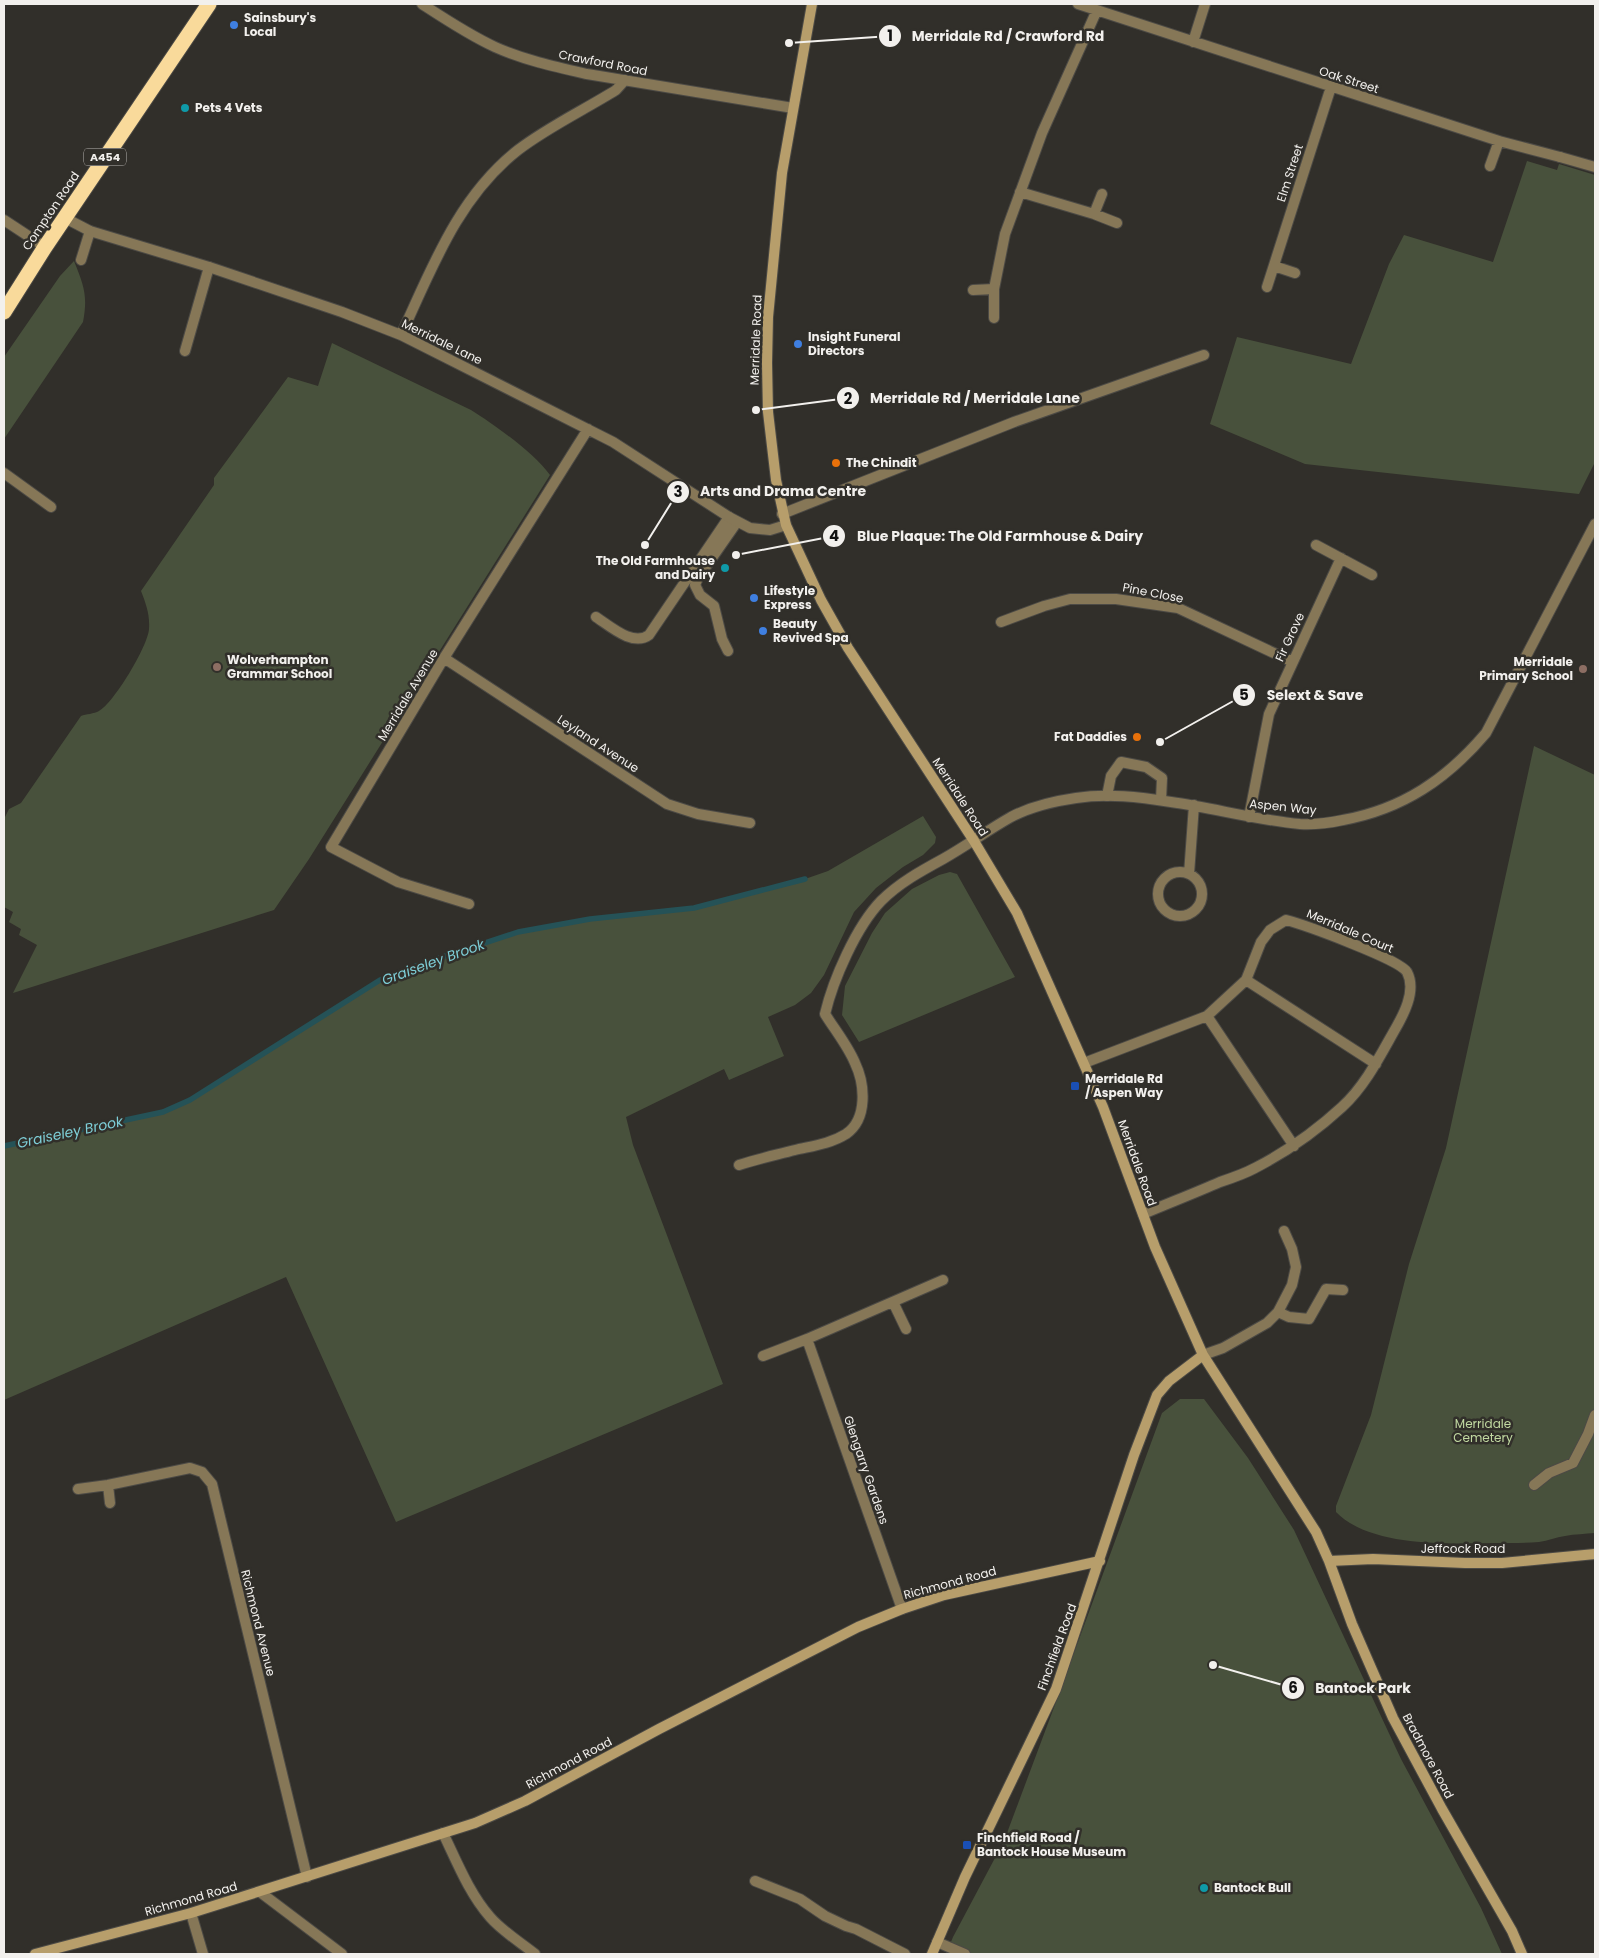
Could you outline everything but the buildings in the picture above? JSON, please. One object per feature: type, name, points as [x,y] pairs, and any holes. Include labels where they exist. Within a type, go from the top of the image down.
[{"type":"highway","name":"Compton Road","points":[[4,312],[45,247],[209,4]]},
{"type":"street","name":"Crawford Road","points":[[422,4],[465,31],[519,56],[571,70],[793,108]]},
{"type":"street","name":"Merridale Road","points":[[812,4],[782,172],[768,317],[766,363],[768,412],[782,514],[822,600],[848,648],[974,841],[1017,913],[1103,1107],[1155,1247],[1203,1355],[1305,1513],[1329,1561]]},
{"type":"street","name":"Oak Street","points":[[1078,4],[1499,141],[1595,167]]},
{"type":"street","points":[[1193,42],[1205,4]]},
{"type":"street","points":[[994,318],[994,289],[1005,234],[1042,133],[1097,10]]},
{"type":"street","points":[[401,335],[453,225],[498,169],[519,150],[616,90],[625,80]]},
{"type":"street","name":"Elm Street","points":[[1267,288],[1331,87]]},
{"type":"street","points":[[1490,166],[1499,141]]},
{"type":"street","points":[[1020,192],[1094,214],[1117,223]]},
{"type":"street","points":[[1094,214],[1102,194]]},
{"type":"street","name":"Merridale Lane","points":[[65,218],[90,231],[209,267],[342,312],[401,335],[613,442],[750,528],[760,531],[786,525]]},
{"type":"street","points":[[4,220],[45,247]]},
{"type":"street","points":[[81,260],[90,231]]},
{"type":"street","points":[[1274,266],[1295,273]]},
{"type":"street","points":[[185,351],[209,267]]},
{"type":"street","points":[[973,290],[994,289]]},
{"type":"street","points":[[782,514],[1014,422],[1204,355]]},
{"type":"street","name":"Merridale Avenue","points":[[469,904],[398,882],[331,848],[444,658],[588,429]]},
{"type":"street","points":[[4,473],[52,507]]},
{"type":"street","points":[[596,618],[632,638],[640,639],[649,635],[733,519]]},
{"type":"street","points":[[728,651],[722,638],[714,606],[700,595],[695,586],[701,572],[733,519]]},
{"type":"street","name":"Aspen Way","points":[[739,1165],[760,1158],[828,1143],[847,1133],[856,1122],[861,1112],[863,1096],[861,1079],[855,1063],[825,1014],[830,992],[869,915],[881,901],[906,880],[1012,817],[1048,804],[1077,798],[1107,796],[1161,800],[1249,817],[1302,824],[1324,824],[1377,812],[1406,800],[1464,758],[1486,733],[1595,524]]},
{"type":"street","points":[[1316,545],[1372,574]]},
{"type":"street","name":"Fir Grove","points":[[1249,817],[1269,714],[1341,558]]},
{"type":"street","name":"Pine Close","points":[[1001,622],[1044,606],[1070,599],[1116,599],[1178,608],[1293,662]]},
{"type":"street","name":"Leyland Avenue","points":[[444,658],[667,804],[698,814],[750,823]]},
{"type":"street","points":[[1107,796],[1111,776],[1121,762],[1146,767],[1162,778],[1161,800]]},
{"type":"street","points":[[1189,874],[1194,805]]},
{"type":"street","points":[[1174,872],[1189,874],[1199,882],[1202,888],[1201,901],[1198,908],[1192,913],[1177,917],[1170,914],[1159,903],[1158,888],[1161,881],[1174,872]]},
{"type":"street","name":"Merridale Court","points":[[1084,1063],[1207,1016],[1246,980],[1261,942],[1270,930],[1286,920],[1304,924],[1406,971],[1411,984],[1407,1004],[1397,1026],[1376,1064],[1343,1107],[1294,1146],[1254,1169],[1143,1214]]},
{"type":"street","points":[[1246,980],[1376,1064]]},
{"type":"street","points":[[1207,1016],[1294,1146]]},
{"type":"street","points":[[1203,1355],[1231,1344],[1267,1323],[1278,1312],[1292,1285],[1296,1267],[1292,1249],[1284,1231]]},
{"type":"street","points":[[763,1356],[807,1339],[942,1280]]},
{"type":"street","points":[[1278,1312],[1309,1319],[1326,1289],[1343,1290]]},
{"type":"street","points":[[893,1302],[906,1329]]},
{"type":"street","name":"Glengarry Gardens","points":[[807,1339],[902,1609]]},
{"type":"street","name":"Finchfield Road","points":[[932,1954],[965,1877],[1056,1689],[1134,1455],[1157,1395],[1169,1381],[1203,1355]]},
{"type":"street","points":[[1534,1485],[1549,1473],[1573,1463],[1588,1434],[1595,1414]]},
{"type":"street","name":"Richmond Avenue","points":[[78,1488],[108,1485],[190,1468],[202,1472],[212,1484],[307,1878]]},
{"type":"street","points":[[108,1485],[110,1502]]},
{"type":"street","name":"Jeffcock Road","points":[[1329,1561],[1373,1559],[1502,1563],[1595,1554]]},
{"type":"street","name":"Richmond Road","points":[[35,1954],[191,1913],[307,1878],[475,1823],[525,1801],[858,1626],[944,1595],[1100,1561]]},
{"type":"street","name":"Bradmore Road","points":[[1329,1561],[1352,1624],[1393,1718],[1442,1809],[1512,1931],[1522,1954]]},
{"type":"street","points":[[443,1833],[479,1904],[492,1919],[535,1954]]},
{"type":"street","points":[[755,1881],[800,1899],[825,1916],[856,1929],[904,1954]]},
{"type":"street","points":[[260,1892],[342,1954]]},
{"type":"street","points":[[191,1913],[203,1954]]},
{"type":"street","points":[[937,1942],[965,1954]]},
{"type":"green space","points":[[1527,161],[1557,170],[1559,164],[1595,175],[1595,462],[1579,494],[1305,464],[1210,424],[1237,337],[1351,364],[1389,264],[1404,235],[1493,262]]},
{"type":"green space","points":[[74,261],[84,291],[83,322],[4,439],[4,357],[60,276]]},
{"type":"green space","name":"Wolverhampton Grammar School","points":[[332,343],[471,410],[524,449],[550,475],[309,859],[274,910],[13,993],[37,945],[19,935],[21,929],[9,922],[13,912],[4,907],[4,819],[9,809],[21,803],[81,716],[99,711],[121,686],[143,648],[149,629],[148,614],[141,591],[214,485],[214,478],[288,377],[318,386]]},
{"type":"green space","name":"Merridale Cemetery","points":[[1534,746],[1595,775],[1595,1533],[1569,1535],[1546,1541],[1522,1543],[1454,1544],[1410,1541],[1369,1532],[1351,1523],[1336,1512],[1336,1506],[1371,1415],[1409,1264],[1446,1148]]},
{"type":"green space","points":[[923,816],[936,837],[935,843],[923,855],[903,867],[876,888],[854,912],[824,975],[811,993],[795,1005],[768,1017],[784,1056],[729,1080],[724,1069],[626,1117],[633,1145],[723,1384],[396,1522],[286,1277],[4,1400],[4,1146],[163,1112],[190,1100],[380,980],[421,964],[518,932],[590,919],[694,908],[805,879],[828,871]]},
{"type":"green space","points":[[950,872],[957,874],[1015,977],[859,1042],[842,1015],[845,986],[872,933],[885,913],[912,889],[939,875]]},
{"type":"green space","points":[[1180,1399],[1204,1399],[1248,1458],[1294,1530],[1401,1759],[1481,1908],[1502,1954],[946,1954],[953,1937],[1004,1841],[1162,1413]]},
{"type":"waterway","name":"Graiseley Brook","points":[[4,1146],[163,1112],[190,1100],[380,980],[421,964],[518,932],[590,919],[694,908],[805,879]]},
{"type":"place","name":"Sainsbury's Local","points":[[234,25]]},
{"type":"place","name":"Merridale Rd / Crawford Rd","points":[[789,43]]},
{"type":"place","name":"Pets 4 Vets","points":[[185,108]]},
{"type":"place","name":"Insight Funeral Directors","points":[[798,344]]},
{"type":"place","name":"Merridale Rd / Merridale Lane","points":[[756,410]]},
{"type":"place","name":"The Chindit","points":[[836,463]]},
{"type":"place","name":"Arts and Drama Centre","points":[[645,545]]},
{"type":"place","name":"Blue Plaque: The Old Farmhouse & Dairy","points":[[736,555]]},
{"type":"place","name":"The Old Farmhouse and Dairy","points":[[725,568]]},
{"type":"place","name":"Lifestyle Express","points":[[754,598]]},
{"type":"place","name":"Beauty Revived Spa","points":[[763,631]]},
{"type":"place","name":"Wolverhampton Grammar School","points":[[217,667]]},
{"type":"place","name":"Merridale Primary School","points":[[1583,669]]},
{"type":"place","name":"Fat Daddies","points":[[1137,737]]},
{"type":"place","name":"Selext & Save","points":[[1160,742]]},
{"type":"place","name":"Merridale Rd / Aspen Way","points":[[1075,1086]]},
{"type":"place","name":"Bantock Park","points":[[1213,1665]]},
{"type":"place","name":"Finchfield Road / Bantock House Museum","points":[[967,1845]]},
{"type":"place","name":"Bantock Bull","points":[[1204,1888]]}]
